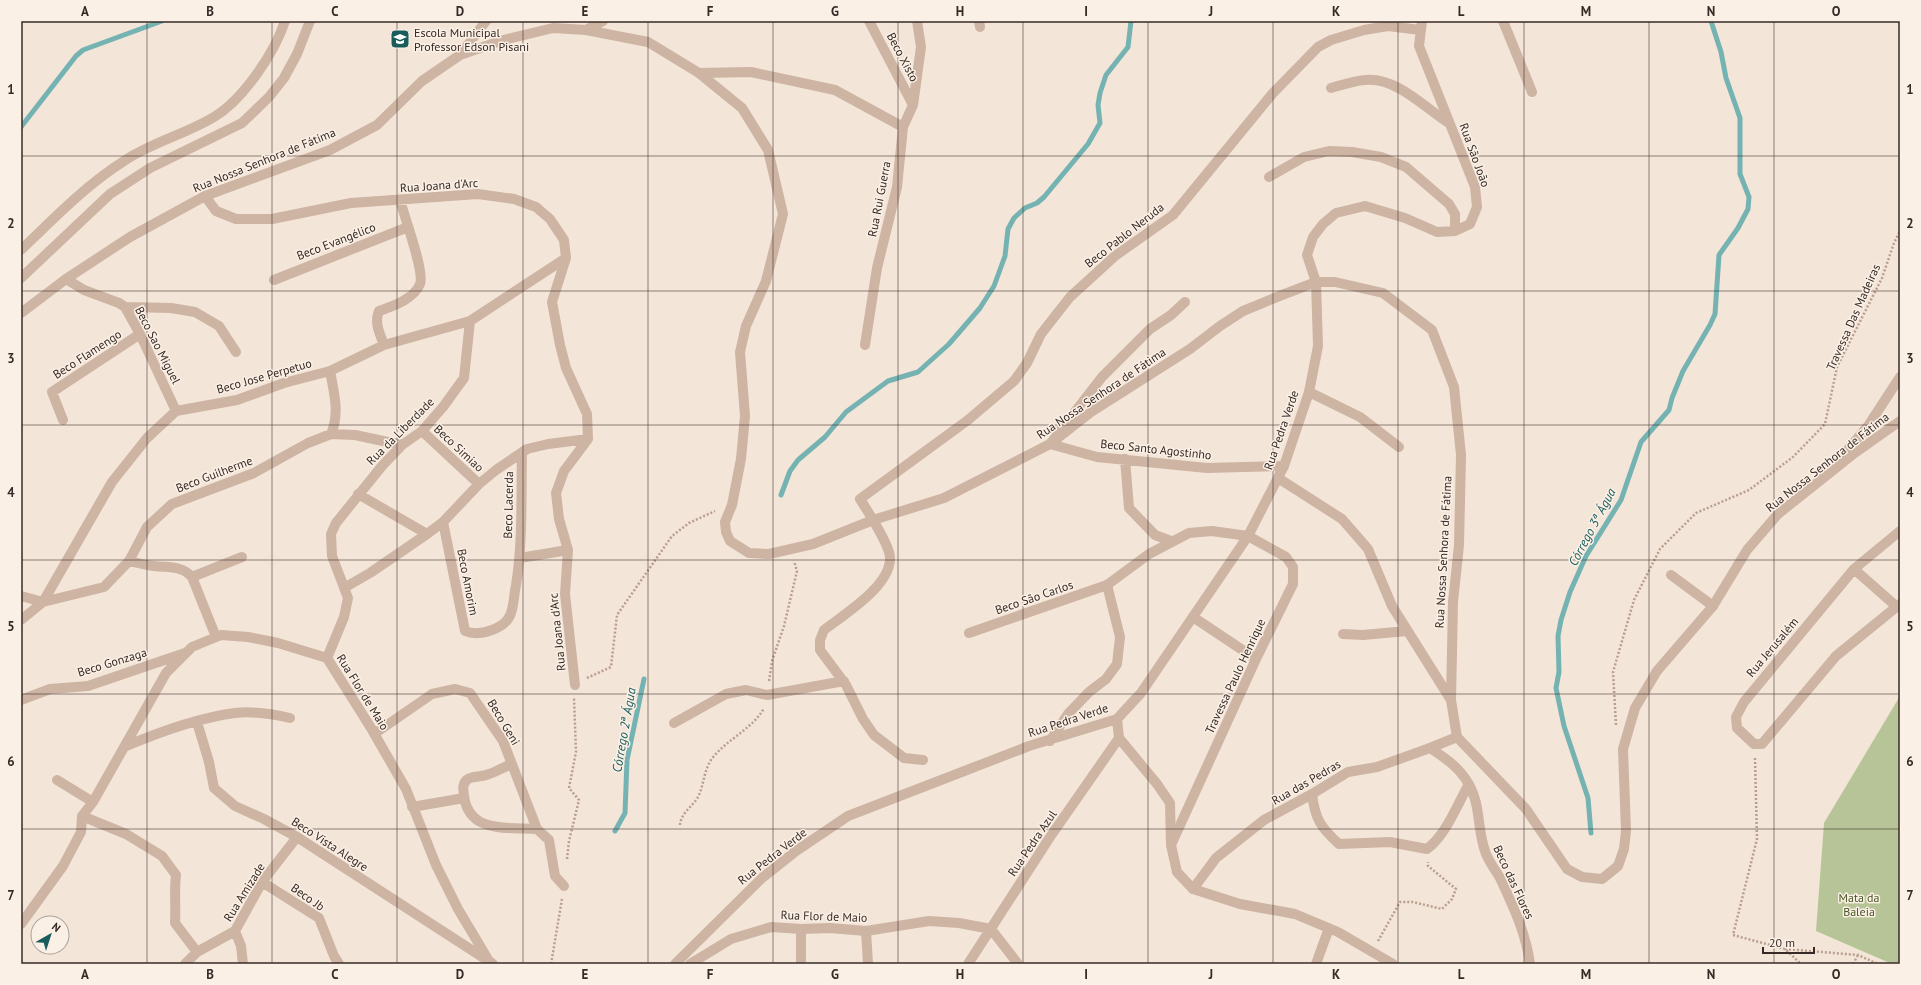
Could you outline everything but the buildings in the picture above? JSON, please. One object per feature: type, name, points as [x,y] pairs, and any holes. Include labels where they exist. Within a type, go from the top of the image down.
[{"type":"street","points":[[21,250],[102,176],[120,163],[215,117],[251,82],[279,39],[285,21]]},
{"type":"street","points":[[21,278],[110,194],[150,168],[242,123],[269,96],[284,78],[297,54],[310,21]]},
{"type":"street","points":[[460,55],[486,21]]},
{"type":"street","points":[[586,30],[603,21]]},
{"type":"street","name":"Beco Xisto","points":[[869,21],[914,105]]},
{"type":"street","name":"Rua Rui Guerra","points":[[865,345],[877,268],[897,187],[903,128],[914,105],[922,47],[917,21]]},
{"type":"street","points":[[1503,21],[1532,92]]},
{"type":"street","name":"Beco Pablo Neruda","points":[[873,520],[860,499],[968,420],[1014,381],[1027,363],[1041,334],[1070,297],[1115,256],[1173,215],[1273,93],[1318,47],[1331,40],[1372,28],[1388,26],[1421,26]]},
{"type":"street","name":"Rua São João","points":[[1421,26],[1419,46],[1475,187],[1477,207],[1470,224],[1456,231]]},
{"type":"street","name":"Rua Nossa Senhora de Fátima","points":[[21,313],[66,279],[130,237],[204,196],[330,150],[377,125],[422,81],[460,55],[503,40],[553,28],[586,30],[648,42],[699,73],[742,108],[768,150],[783,214],[766,281],[746,326],[740,352],[745,416],[741,459],[732,505],[726,522],[726,532],[730,541],[749,553],[769,554],[812,544],[873,520],[944,498],[1050,444],[1091,412],[1190,349],[1220,326],[1243,311],[1316,282],[1335,282],[1383,293],[1432,330],[1454,387],[1461,454],[1459,545],[1453,602],[1451,700],[1457,737],[1526,809],[1567,869],[1582,877],[1602,879],[1618,866],[1624,849],[1626,831],[1623,749],[1635,708],[1657,671],[1713,606],[1746,550],[1778,514],[1852,455],[1900,421]]},
{"type":"street","points":[[699,73],[751,72],[835,90],[903,128]]},
{"type":"street","points":[[1331,88],[1366,79],[1388,84],[1409,94],[1431,112],[1449,122]]},
{"type":"street","points":[[1269,178],[1304,157],[1330,151],[1352,152],[1381,157],[1406,167],[1449,204],[1455,214],[1456,231],[1437,232],[1405,218],[1365,206],[1336,213],[1323,224],[1313,237],[1307,255],[1316,282]]},
{"type":"street","name":"Rua Joana d'Arc","points":[[204,196],[216,211],[236,219],[272,219],[351,203],[478,194],[514,199],[536,207],[550,219],[564,240],[566,258],[552,302],[566,368],[587,414],[588,439],[564,472],[556,493],[559,519],[568,550],[564,594],[575,685]]},
{"type":"street","points":[[384,345],[377,324],[376,317],[379,311],[395,305],[411,295],[420,284],[420,270],[400,200]]},
{"type":"street","name":"Beco Evangélico","points":[[274,280],[408,227]]},
{"type":"street","points":[[470,321],[566,258]]},
{"type":"street","name":"Beco Sao Miguel","points":[[66,279],[84,290],[119,303],[125,307],[140,334],[176,411]]},
{"type":"street","name":"Rua Pedra Verde","points":[[675,964],[762,878],[796,851],[848,816],[1029,746],[1050,741],[1117,719],[1141,693],[1248,536],[1284,466],[1308,392],[1318,346],[1316,282]]},
{"type":"street","points":[[1050,444],[1102,377],[1150,329],[1171,315],[1184,302]]},
{"type":"street","points":[[125,307],[171,308],[195,312],[219,326],[236,352]]},
{"type":"street","name":"Beco Jose Perpetuo","points":[[176,411],[237,400],[284,384],[330,371],[384,345],[470,321]]},
{"type":"street","name":"Rua da Liberdade","points":[[327,658],[344,617],[348,598],[332,556],[331,534],[336,523],[358,494],[402,445],[422,431],[443,407],[464,378],[470,321]]},
{"type":"street","name":"Beco Flamengo","points":[[63,420],[52,392],[140,334]]},
{"type":"street","points":[[330,371],[337,409],[336,424],[331,434]]},
{"type":"street","points":[[1822,480],[1868,426],[1900,377]]},
{"type":"street","points":[[1308,392],[1360,417],[1399,447]]},
{"type":"street","points":[[21,620],[43,602],[112,482],[147,438],[176,411]]},
{"type":"street","name":"Beco Simiao","points":[[422,431],[479,484]]},
{"type":"street","name":"Beco Guilherme","points":[[43,602],[104,587],[129,561],[147,527],[172,504],[254,473],[308,443],[331,434],[355,435],[402,445]]},
{"type":"street","points":[[344,588],[370,573],[443,522],[479,484],[496,470],[527,449],[548,444],[588,439]]},
{"type":"street","name":"Beco Santo Agostinho","points":[[1050,444],[1097,456],[1206,468],[1284,466]]},
{"type":"street","name":"Beco Lacerda","points":[[520,558],[522,453]]},
{"type":"street","points":[[1125,459],[1129,508],[1156,535],[1171,541]]},
{"type":"street","points":[[1278,478],[1342,519],[1368,549],[1392,606],[1451,700]]},
{"type":"street","points":[[358,494],[427,534]]},
{"type":"street","points":[[873,520],[889,553],[889,566],[879,586],[824,630],[820,640],[820,650],[844,681],[863,719],[874,735],[904,758],[924,760]]},
{"type":"street","name":"Beco Amorim","points":[[443,522],[465,631],[472,634],[495,629],[504,624],[511,614],[520,558]]},
{"type":"street","name":"Beco São Carlos","points":[[969,633],[1107,585],[1150,554],[1171,541],[1189,533],[1212,531],[1248,536]]},
{"type":"street","name":"Rua Jerusalém","points":[[1754,744],[1737,728],[1736,717],[1744,702],[1854,569],[1900,531]]},
{"type":"street","name":"Travessa Paulo Henrique","points":[[1171,846],[1256,659],[1293,584],[1293,567],[1286,557],[1248,536]]},
{"type":"street","points":[[520,558],[568,550]]},
{"type":"street","points":[[192,577],[242,558]]},
{"type":"street","points":[[129,561],[155,566],[176,567],[188,573],[192,577],[216,637]]},
{"type":"street","points":[[1754,744],[1762,744],[1836,656],[1898,605],[1854,569]]},
{"type":"street","points":[[1671,575],[1713,606]]},
{"type":"street","points":[[1050,741],[1068,714],[1089,692],[1106,679],[1116,664],[1120,637],[1107,585]]},
{"type":"street","points":[[21,596],[43,602]]},
{"type":"street","points":[[1193,617],[1256,659]]},
{"type":"street","points":[[1343,634],[1363,635],[1407,631]]},
{"type":"street","name":"Rua Flor de Maio","points":[[21,924],[63,866],[81,832],[82,816],[93,802],[166,673],[192,647],[221,635],[248,637],[278,643],[327,658],[406,789],[436,865],[458,909],[491,963]]},
{"type":"street","name":"Beco Gonzaga","points":[[21,700],[50,689],[88,686],[187,652]]},
{"type":"street","points":[[674,723],[726,694],[746,690],[767,696],[844,681]]},
{"type":"street","name":"Beco Geni","points":[[374,734],[432,694],[455,689],[470,693],[503,742],[536,829],[549,840],[556,876],[564,886]]},
{"type":"street","points":[[124,747],[150,735],[236,713],[263,714],[290,718]]},
{"type":"street","points":[[1117,719],[1119,738],[1158,784],[1170,803],[1171,846],[1177,872],[1193,890],[1240,904],[1295,914],[1329,928],[1393,964]]},
{"type":"street","name":"Beco Vista Alegre","points":[[196,722],[209,762],[214,788],[235,806],[264,819],[297,837],[491,963]]},
{"type":"street","name":"Rua das Pedras","points":[[1193,890],[1216,858],[1264,820],[1312,794],[1348,772],[1377,767],[1457,737]]},
{"type":"street","name":"Rua Pedra Azul","points":[[968,964],[1050,837],[1119,738]]},
{"type":"street","points":[[1312,794],[1314,811],[1323,830],[1339,844],[1390,842],[1427,849],[1443,830],[1469,784],[1454,765],[1430,748]]},
{"type":"street","points":[[512,764],[488,775],[470,778],[465,782],[463,787],[464,798],[469,814],[477,821],[489,826],[536,829]]},
{"type":"street","points":[[57,780],[93,802]]},
{"type":"street","name":"Beco das Flores","points":[[1469,784],[1477,810],[1485,853],[1514,908],[1527,943],[1530,964]]},
{"type":"street","points":[[412,807],[464,798]]},
{"type":"street","points":[[82,816],[126,834],[162,856],[176,874],[174,890],[176,903],[175,923],[197,952]]},
{"type":"street","name":"Rua Amizade","points":[[185,964],[197,952],[235,931],[262,882],[297,837]]},
{"type":"street","name":"Beco Jb","points":[[262,882],[319,918],[334,956],[339,964]]},
{"type":"street","name":"Rua Flor de Maio","points":[[690,964],[731,939],[771,927],[801,929],[830,928],[866,931],[929,921],[959,923],[991,929]]},
{"type":"street","points":[[1316,964],[1329,928]]},
{"type":"street","points":[[801,929],[801,961]]},
{"type":"street","points":[[991,929],[1018,964]]},
{"type":"street","points":[[235,931],[241,946],[243,964]]},
{"type":"street","points":[[866,931],[868,964]]},
{"type":"path","name":"Travessa Das Madeiras","points":[[1623,749],[1615,721],[1613,672],[1634,600],[1660,549],[1696,513],[1748,490],[1793,457],[1824,424],[1837,367],[1882,278],[1894,243],[1900,231]]},
{"type":"path","points":[[566,864],[569,842],[579,800],[569,788],[576,752],[575,685],[611,667],[617,615],[672,536],[689,523],[732,505]]},
{"type":"path","points":[[1754,744],[1757,839],[1733,934],[1785,949],[1858,955],[1878,964]]},
{"type":"path","points":[[1373,952],[1384,929],[1394,915],[1400,902],[1413,902],[1442,909],[1452,899],[1456,889],[1428,866],[1427,849]]},
{"type":"path","points":[[550,964],[564,886]]},
{"type":"path","points":[[1785,949],[1801,964]]},
{"type":"path","points":[[1853,964],[1858,955]]},
{"type":"green space","name":"Mata da Baleia","points":[[1900,696],[1900,964],[1892,964],[1816,931],[1824,823]]},
{"type":"waterway","points":[[21,127],[76,56],[83,50],[162,21]]},
{"type":"waterway","name":"Córrego 2ª Água","points":[[781,495],[790,471],[798,460],[825,437],[846,412],[888,381],[918,372],[949,344],[980,308],[994,286],[1005,256],[1008,229],[1014,218],[1025,208],[1037,203],[1044,197],[1088,144],[1100,123],[1098,105],[1100,93],[1106,75],[1128,47],[1131,21]]},
{"type":"waterway","name":"Córrego 3ª Água","points":[[1591,833],[1588,798],[1564,726],[1556,688],[1559,672],[1558,636],[1561,620],[1570,592],[1586,556],[1621,500],[1641,442],[1669,410],[1672,398],[1683,371],[1710,325],[1715,314],[1719,255],[1738,228],[1748,209],[1749,197],[1740,174],[1740,118],[1726,78],[1721,52],[1711,21]]},
{"type":"waterway","name":"Córrego 2ª Água","points":[[615,831],[625,813],[627,760],[644,679]]},
{"type":"place","name":"Escola Municipal Professor Edson Pisani","points":[[400,39]]}]
